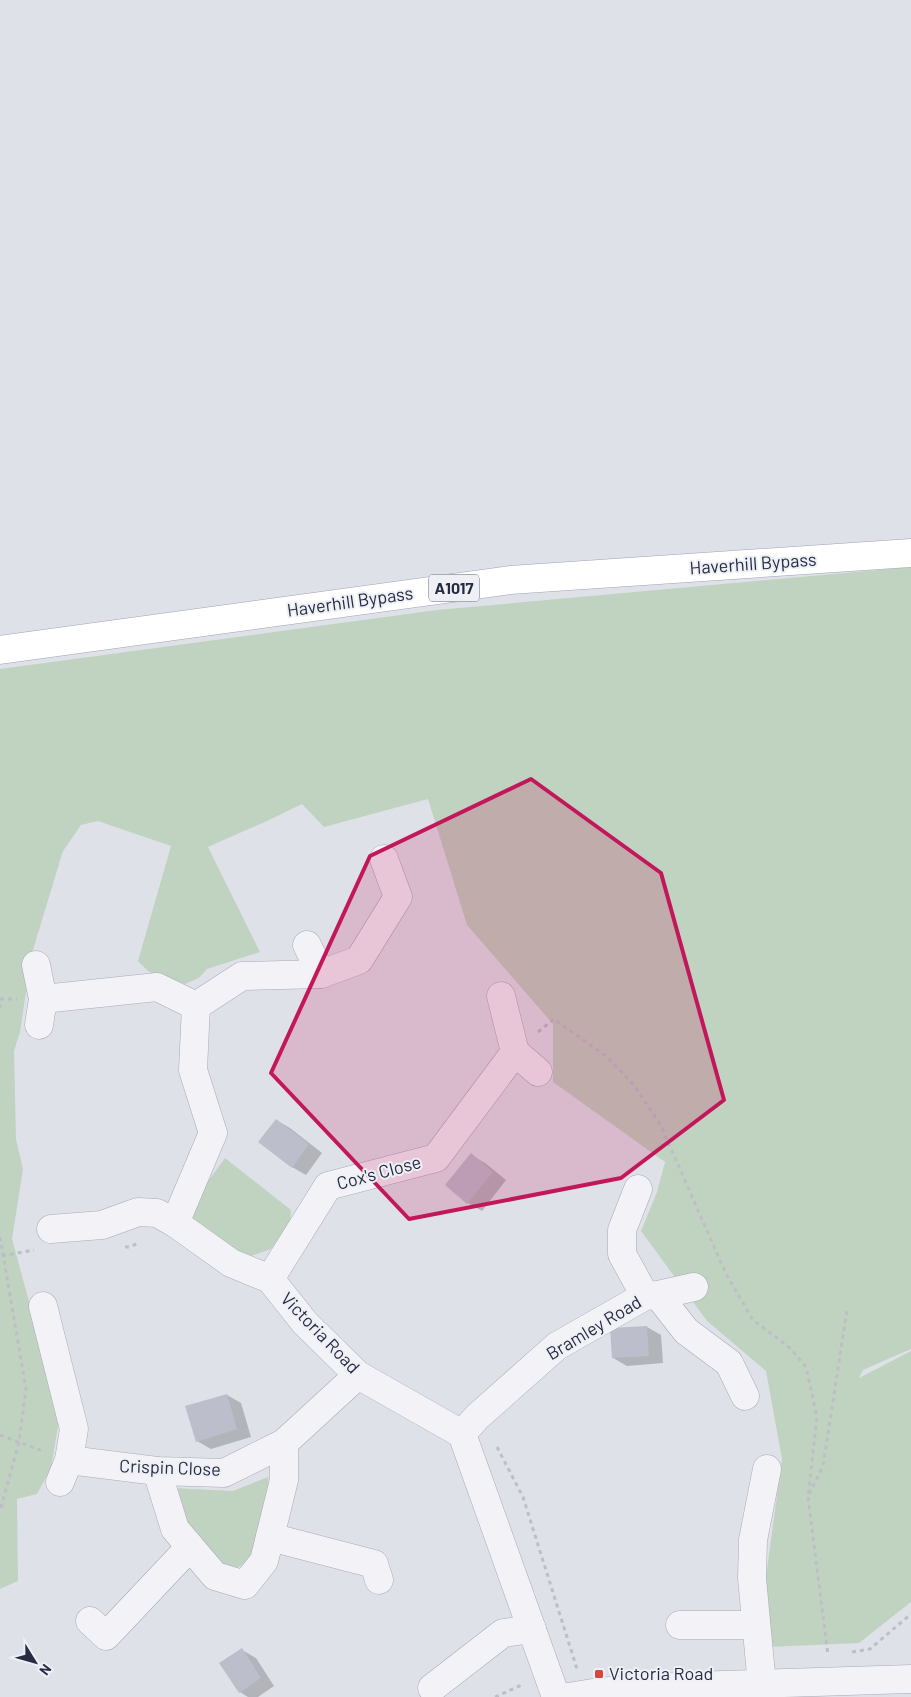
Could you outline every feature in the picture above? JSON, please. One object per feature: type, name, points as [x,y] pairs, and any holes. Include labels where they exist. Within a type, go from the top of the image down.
[{"type":"main road","name":"Haverhill Bypass","points":[[0,650],[510,580],[911,554]]},
{"type":"street","points":[[196,1006],[242,976],[321,974],[360,960],[398,897],[384,859]]},
{"type":"street","points":[[307,946],[321,974]]},
{"type":"street","points":[[36,965],[35,1008],[157,987],[196,1006]]},
{"type":"street","points":[[501,996],[515,1052],[538,1072]]},
{"type":"street","points":[[175,1223],[213,1133],[193,1070],[196,1006]]},
{"type":"street","name":"Cox's Close","points":[[270,1279],[328,1186],[436,1158],[515,1052]]},
{"type":"street","points":[[638,1190],[622,1230],[622,1254],[652,1295],[686,1332],[730,1364],[745,1396]]},
{"type":"street","name":"Victoria Road","points":[[51,1229],[102,1225],[138,1212],[157,1213],[175,1223],[230,1262],[270,1279],[305,1323],[358,1375],[470,1426]]},
{"type":"street","name":"Bramley Road","points":[[470,1426],[557,1346],[652,1295],[694,1287]]},
{"type":"street","points":[[43,1306],[74,1429],[64,1471]]},
{"type":"street","name":"Crispin Close","points":[[64,1471],[224,1473],[284,1443],[358,1375]]},
{"type":"street","points":[[470,1426],[532,1629],[556,1697]]},
{"type":"street","points":[[157,1471],[175,1529],[215,1576],[245,1585],[264,1561],[284,1480],[284,1443]]},
{"type":"street","points":[[762,1685],[752,1578],[753,1540],[767,1469]]},
{"type":"street","points":[[270,1537],[374,1564],[379,1580]]},
{"type":"street","points":[[90,1621],[106,1636],[190,1548]]},
{"type":"street","points":[[680,1626],[756,1625]]},
{"type":"street","points":[[432,1688],[504,1633],[532,1629]]},
{"type":"street","points":[[568,1697],[599,1692],[659,1692],[762,1685],[911,1679]]},
{"type":"path","points":[[0,1008],[1,999],[35,1008]]},
{"type":"path","points":[[554,1019],[606,1056],[634,1085],[661,1126],[726,1274],[752,1320],[790,1348],[806,1368],[817,1417],[808,1497],[828,1656],[836,1654]]},
{"type":"path","points":[[0,1237],[26,1389],[19,1442],[0,1511]]},
{"type":"path","points":[[2,1256],[34,1250]]},
{"type":"path","points":[[808,1497],[823,1466],[847,1310]]},
{"type":"path","points":[[470,1426],[496,1444],[523,1497],[578,1670]]},
{"type":"path","points":[[0,1436],[19,1442],[64,1471]]},
{"type":"path","points":[[845,1653],[870,1649],[911,1614]]},
{"type":"highlighted area","points":[[531,779],[661,873],[724,1100],[621,1178],[409,1219],[271,1073],[370,856]]},
{"type":"green space","points":[[911,567],[911,1349],[863,1370],[859,1378],[911,1351],[911,1602],[859,1643],[769,1647],[765,1584],[782,1459],[766,1371],[707,1321],[641,1231],[657,1192],[665,1162],[553,1082],[553,1024],[467,925],[428,799],[324,827],[302,804],[208,847],[260,952],[207,969],[199,978],[185,984],[149,972],[138,961],[171,846],[98,821],[81,825],[63,851],[32,953],[20,1032],[14,1051],[16,1139],[23,1169],[12,1239],[60,1415],[51,1468],[37,1494],[17,1499],[18,1581],[0,1589],[0,669],[437,610]]},
{"type":"green space","points":[[225,1158],[291,1210],[290,1222],[271,1249],[243,1259],[192,1219],[190,1206]]},
{"type":"green space","points":[[268,1477],[268,1502],[252,1559],[237,1568],[223,1568],[184,1525],[173,1488],[233,1491]]},
{"type":"building","points":[[276,1119],[309,1144],[292,1168],[258,1142]]},
{"type":"building","points":[[471,1153],[493,1172],[467,1204],[445,1185]]},
{"type":"building","points":[[647,1326],[649,1356],[612,1358],[610,1328]]},
{"type":"building","points":[[227,1394],[237,1429],[196,1442],[185,1406]]},
{"type":"building","points":[[242,1648],[261,1678],[239,1693],[219,1663]]},
{"type":"place","name":"Victoria Road","points":[[599,1674]]}]
